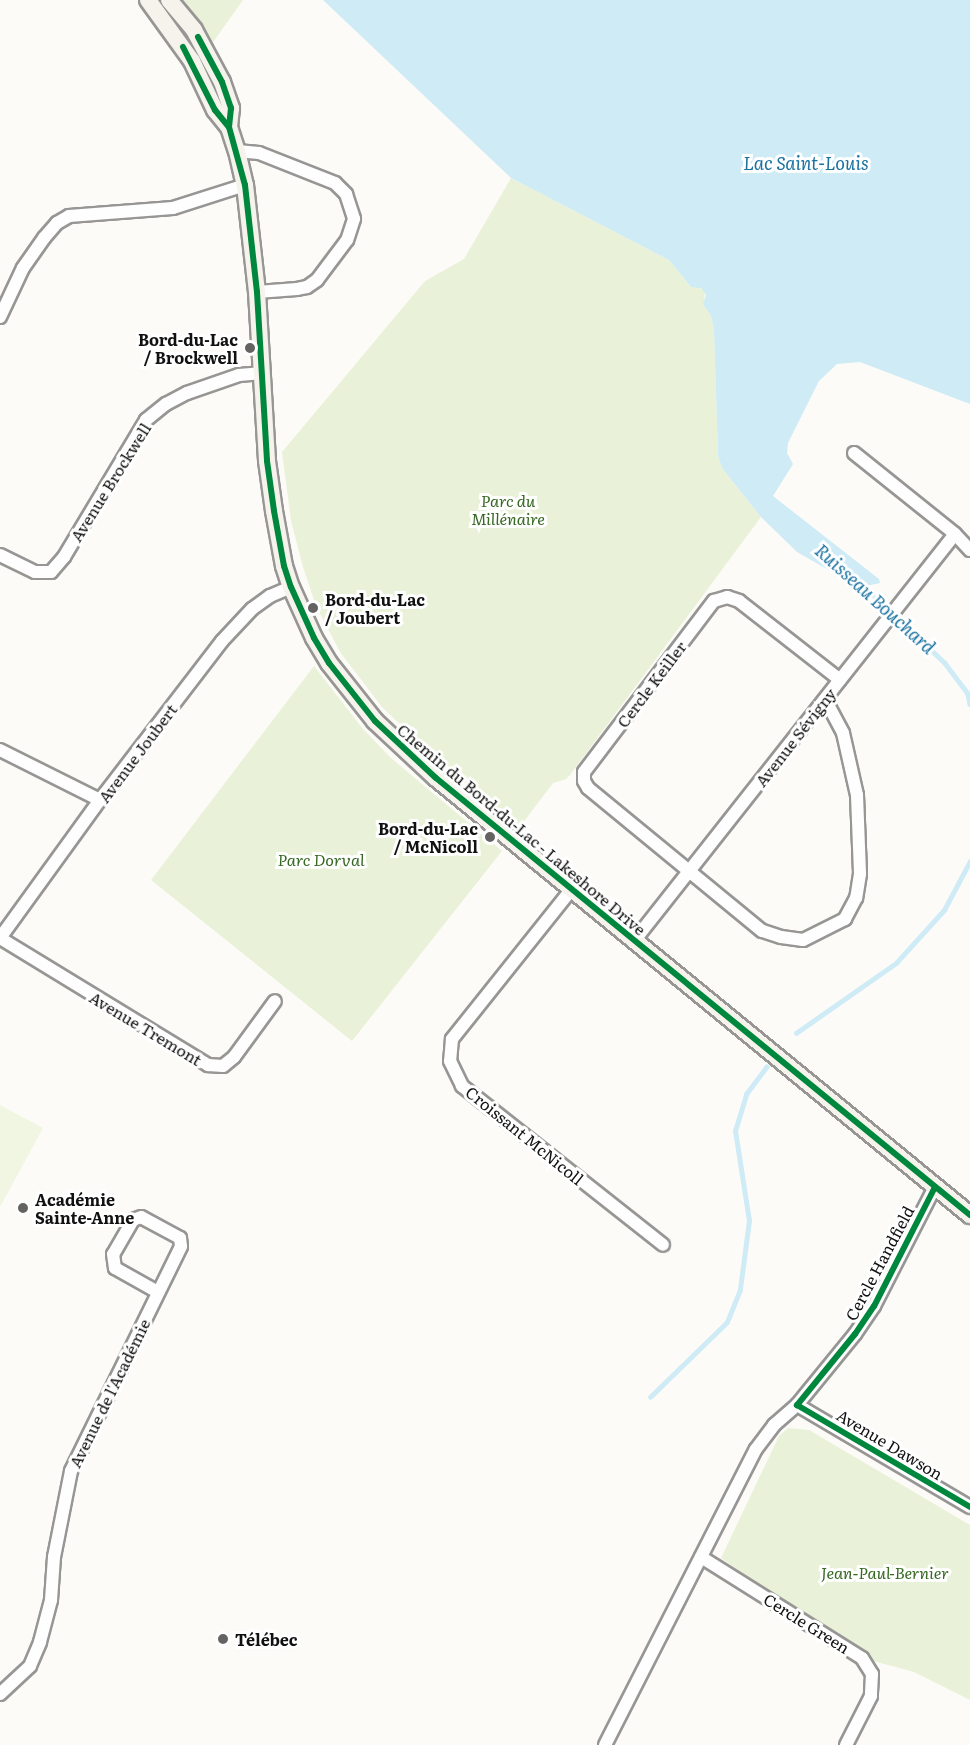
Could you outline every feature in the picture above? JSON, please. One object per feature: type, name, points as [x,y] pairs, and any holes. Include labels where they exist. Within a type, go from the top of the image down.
[{"type":"street","name":"Chemin du Bord-du-Lac - Lakeshore Drive","points":[[148,0],[192,61],[215,110],[229,127],[237,151],[245,185],[257,292],[271,492],[284,566],[314,638],[329,663],[375,721],[436,778],[970,1215]]},
{"type":"street","name":"Chemin du Bord-du-Lac - Lakeshore Drive","points":[[169,0],[194,30],[222,82],[231,108],[229,127]]},
{"type":"street","points":[[237,151],[259,153],[335,183],[346,194],[354,219],[347,240],[316,280],[297,289],[257,292]]},
{"type":"street","points":[[0,317],[23,268],[57,223],[69,216],[173,208],[245,185]]},
{"type":"street","name":"Avenue Brockwell","points":[[0,555],[35,572],[51,572],[64,557],[146,420],[166,404],[187,393],[238,375],[262,373]]},
{"type":"street","points":[[854,453],[955,534],[970,550]]},
{"type":"street","name":"Avenue Sévigny","points":[[634,941],[955,534]]},
{"type":"street","name":"Avenue Joubert","points":[[0,938],[100,800],[235,626],[270,596],[291,587]]},
{"type":"street","name":"Cercle Keiller","points":[[689,871],[588,788],[584,781],[584,772],[707,610],[714,602],[727,597],[739,601],[840,680]]},
{"type":"street","points":[[689,871],[762,931],[781,937],[803,940],[845,919],[856,898],[860,874],[856,795],[843,732],[825,699]]},
{"type":"street","points":[[0,750],[100,800]]},
{"type":"street","name":"Croissant McNicoll","points":[[571,890],[452,1039],[450,1061],[462,1086],[663,1245]]},
{"type":"street","name":"Avenue Tremont","points":[[0,938],[208,1065],[223,1066],[234,1056],[275,1001]]},
{"type":"street","name":"Cercle Handfield","points":[[605,1745],[756,1449],[774,1425],[797,1405],[855,1334],[874,1306],[935,1187]]},
{"type":"street","name":"Avenue de l'Académie","points":[[0,1694],[30,1666],[40,1642],[51,1600],[54,1557],[71,1471],[181,1246],[180,1238],[141,1217],[133,1220],[113,1254],[115,1268],[158,1292]]},
{"type":"street","name":"Avenue Dawson","points":[[797,1405],[970,1507]]},
{"type":"street","name":"Cercle Green","points":[[701,1557],[862,1658],[872,1674],[871,1696],[846,1745]]},
{"type":"green space","points":[[177,0],[243,0],[211,45]]},
{"type":"green space","name":"Parc du Millénaire","points":[[511,178],[669,260],[691,287],[699,287],[705,292],[704,304],[711,316],[714,330],[718,456],[722,468],[761,517],[570,775],[566,779],[553,783],[519,828],[413,737],[382,707],[340,652],[316,606],[303,567],[291,521],[282,452],[425,281],[464,259]]},
{"type":"green space","name":"Parc Dorval","points":[[314,666],[363,729],[391,758],[502,851],[352,1041],[151,880]]},
{"type":"green space","points":[[0,1105],[43,1128],[0,1207]]},
{"type":"green space","name":"Jean-Paul-Bernier","points":[[788,1428],[809,1430],[970,1525],[970,1700],[914,1672],[862,1658],[721,1558],[779,1436]]},
{"type":"water","name":"Lac Saint-Louis","points":[[323,0],[970,0],[970,404],[860,362],[837,364],[819,381],[788,443],[787,453],[793,464],[773,496],[879,579],[880,583],[866,586],[834,573],[797,552],[761,517],[722,468],[718,456],[714,330],[711,316],[703,304],[706,295],[701,288],[691,287],[669,260],[511,178]]},
{"type":"waterway","name":"Ruisseau Bouchard","points":[[861,583],[945,663],[968,694],[970,704]]},
{"type":"waterway","name":"Ruisseau Bouchard","points":[[796,1033],[896,963],[944,910],[970,861]]},
{"type":"waterway","name":"Ruisseau Bouchard","points":[[650,1397],[727,1322],[740,1289],[749,1221],[735,1131],[746,1094],[766,1067]]},
{"type":"cycle path","points":[[198,37],[222,82],[231,108],[229,127]]},
{"type":"cycle path","points":[[183,47],[215,110],[229,127],[245,185],[257,292],[267,461],[274,511],[284,566],[291,587],[314,638],[329,663],[375,721],[436,778],[970,1215]]},
{"type":"cycle path","points":[[935,1187],[874,1306],[855,1334],[797,1405],[970,1507]]},
{"type":"place","name":"Bord-du-Lac / Brockwell","points":[[250,348]]},
{"type":"place","name":"Bord-du-Lac / Joubert","points":[[313,608]]},
{"type":"place","name":"Bord-du-Lac / McNicoll","points":[[490,837]]},
{"type":"place","name":"Académie Sainte-Anne","points":[[23,1208]]},
{"type":"place","name":"Télébec","points":[[223,1639]]}]
